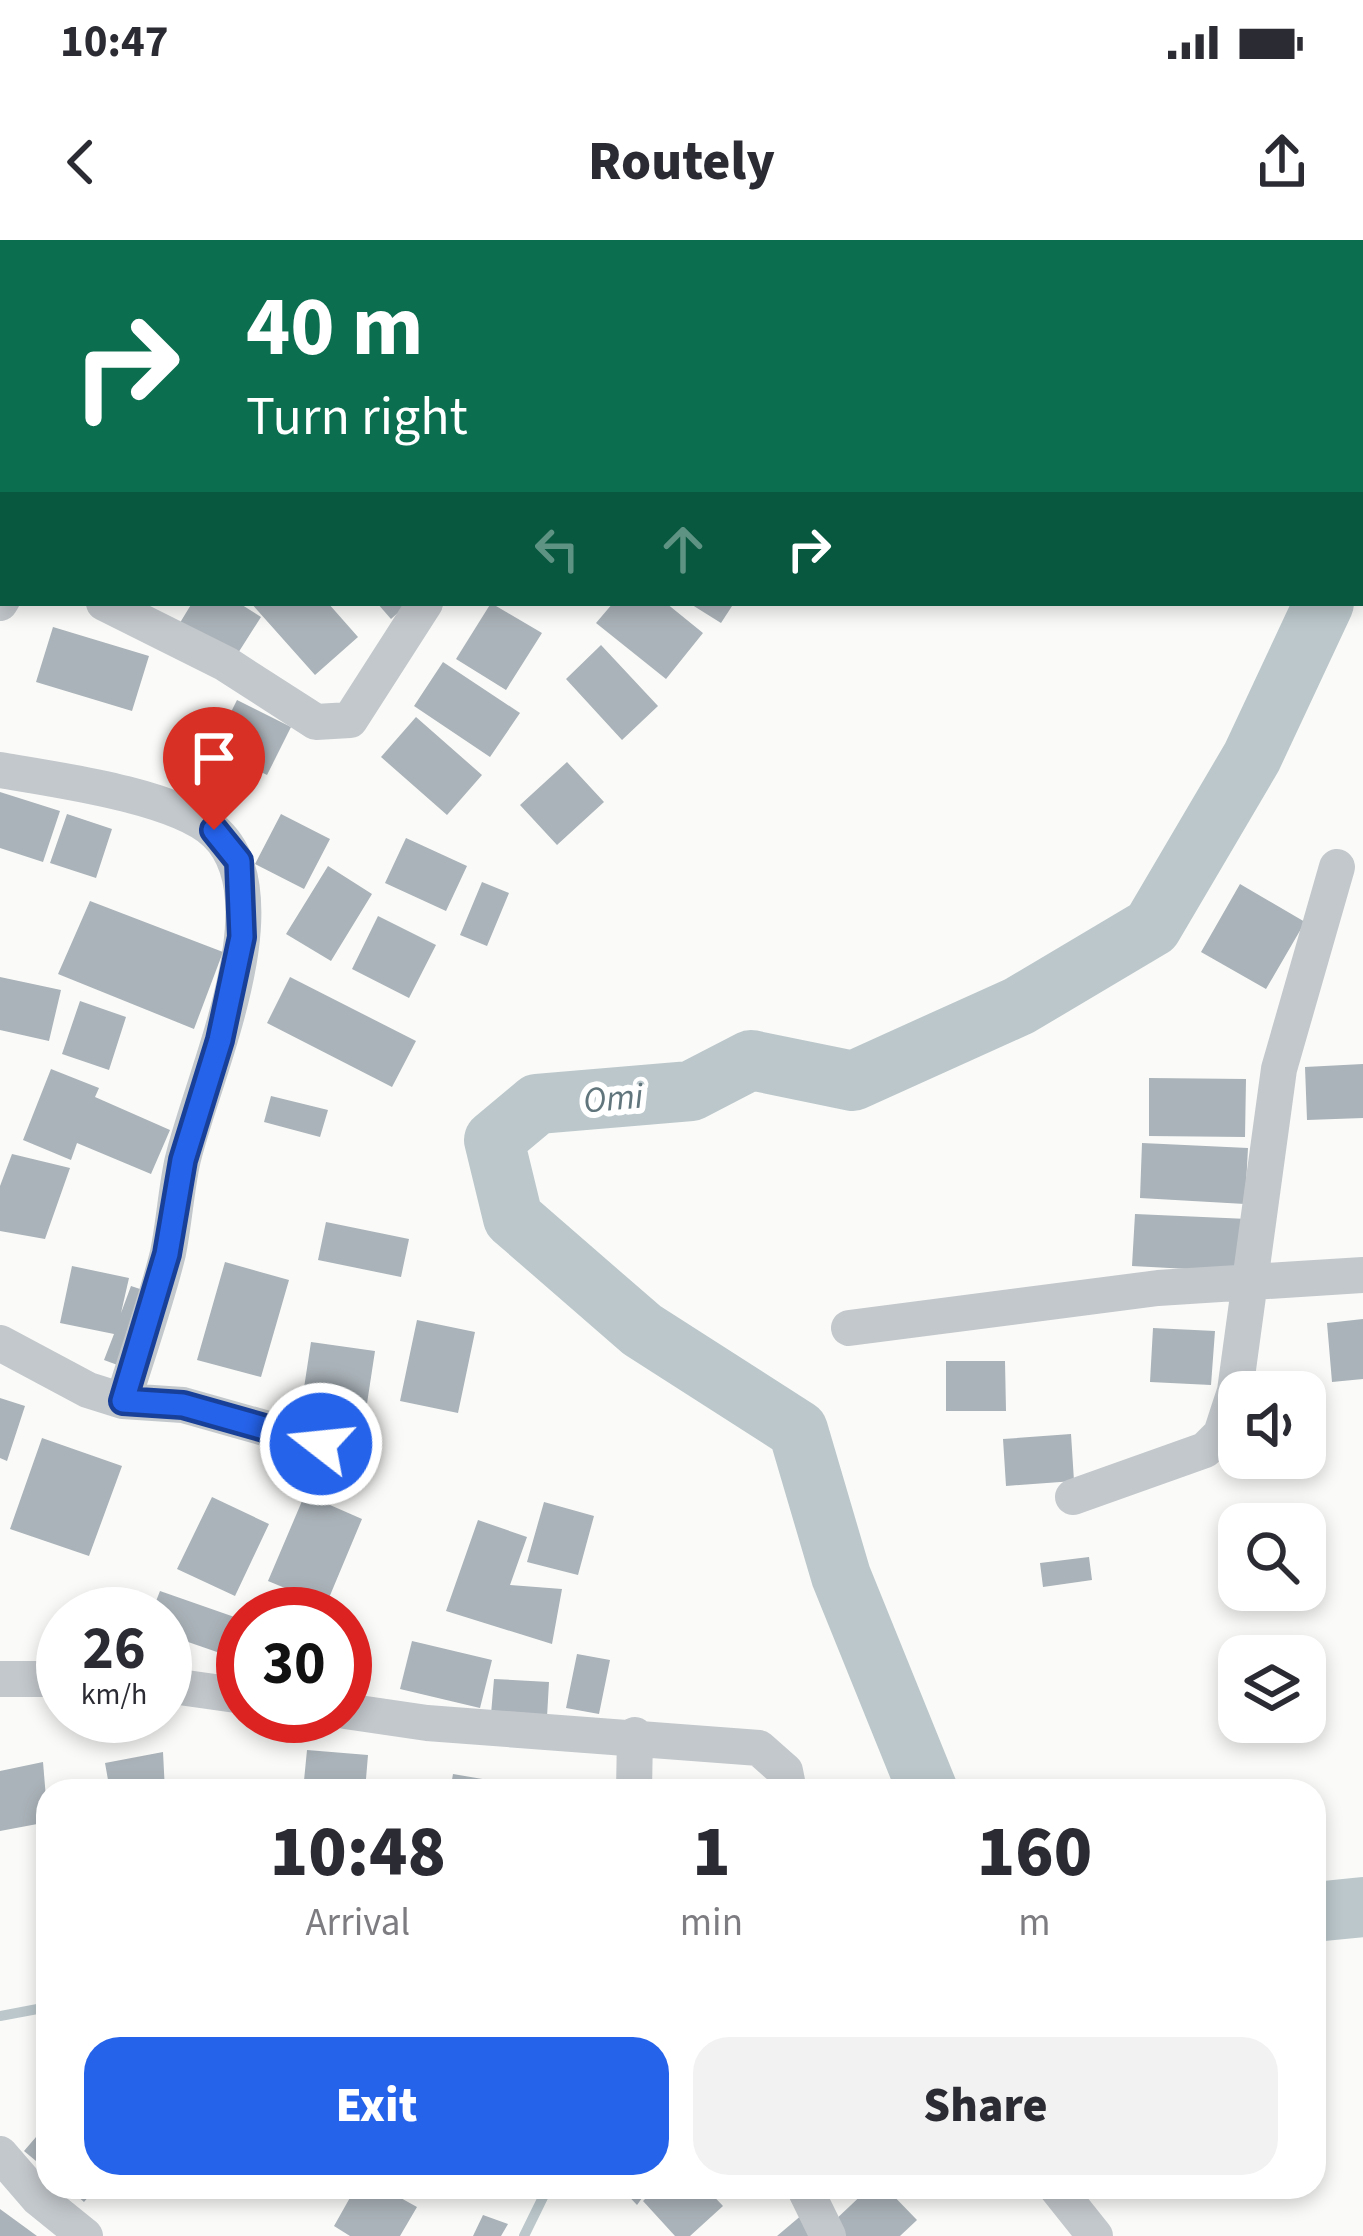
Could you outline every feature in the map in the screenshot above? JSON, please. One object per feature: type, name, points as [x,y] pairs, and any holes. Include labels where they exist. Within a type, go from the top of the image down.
[{"type":"street","points":[[110,606],[226,664],[316,722],[350,721],[423,606]]},
{"type":"street","points":[[0,770],[119,790],[214,830],[239,861],[242,937],[220,1040],[183,1160],[167,1254],[123,1401]]},
{"type":"street","points":[[1072,1496],[1204,1450],[1221,1434],[1235,1391],[1279,1069],[1337,867]]},
{"type":"street","points":[[849,1328],[1158,1288],[1363,1275]]},
{"type":"street","points":[[0,1342],[88,1390],[123,1401],[183,1405],[321,1444]]},
{"type":"street","points":[[0,1679],[36,1678]]},
{"type":"street","points":[[372,1715],[759,1748],[786,1779]]},
{"type":"street","points":[[634,1735],[634,1779]]},
{"type":"street","points":[[0,2154],[36,2196]]},
{"type":"street","points":[[39,2199],[86,2236]]},
{"type":"street","points":[[810,2199],[827,2236]]},
{"type":"street","points":[[1066,2199],[1095,2236]]},
{"type":"building","points":[[190,606],[244,606],[261,617],[233,661],[178,626]]},
{"type":"building","points":[[254,606],[331,606],[358,637],[315,675]]},
{"type":"building","points":[[380,606],[406,606],[391,619]]},
{"type":"building","points":[[489,606],[542,633],[506,690],[456,659]]},
{"type":"building","points":[[610,606],[670,606],[703,633],[666,679],[596,623]]},
{"type":"building","points":[[694,606],[732,606],[721,623]]},
{"type":"building","points":[[53,627],[149,656],[132,711],[36,682]]},
{"type":"building","points":[[601,645],[658,706],[622,740],[566,679]]},
{"type":"building","points":[[443,662],[520,713],[490,757],[414,706]]},
{"type":"building","points":[[237,700],[291,727],[267,775],[213,748]]},
{"type":"building","points":[[416,717],[482,775],[447,815],[381,757]]},
{"type":"building","points":[[567,762],[604,802],[557,845],[520,805]]},
{"type":"building","points":[[0,792],[60,811],[43,862],[0,848]]},
{"type":"building","points":[[67,814],[112,829],[96,878],[50,863]]},
{"type":"building","points":[[281,814],[330,839],[304,889],[255,864]]},
{"type":"building","points":[[406,838],[467,866],[446,911],[385,883]]},
{"type":"building","points":[[328,866],[372,894],[331,961],[286,934]]},
{"type":"building","points":[[482,882],[509,893],[487,946],[460,935]]},
{"type":"building","points":[[1240,884],[1305,922],[1266,989],[1201,952]]},
{"type":"building","points":[[90,901],[223,952],[194,1029],[58,974]]},
{"type":"building","points":[[378,916],[436,945],[409,998],[352,969]]},
{"type":"building","points":[[0,977],[61,990],[49,1041],[0,1030]]},
{"type":"building","points":[[290,977],[416,1041],[392,1087],[267,1023]]},
{"type":"building","points":[[80,1001],[126,1017],[109,1070],[62,1054]]},
{"type":"building","points":[[1363,1064],[1363,1118],[1307,1120],[1305,1067]]},
{"type":"building","points":[[51,1069],[99,1088],[95,1097],[170,1130],[151,1174],[77,1143],[71,1160],[23,1140]]},
{"type":"building","points":[[1149,1078],[1246,1079],[1245,1137],[1149,1136]]},
{"type":"building","points":[[271,1096],[328,1110],[320,1137],[264,1122]]},
{"type":"building","points":[[1142,1143],[1248,1148],[1245,1204],[1140,1198]]},
{"type":"building","points":[[12,1154],[70,1168],[45,1239],[0,1231],[0,1186]]},
{"type":"building","points":[[1135,1214],[1248,1219],[1245,1272],[1132,1266]]},
{"type":"building","points":[[326,1222],[409,1239],[401,1277],[318,1260]]},
{"type":"building","points":[[225,1262],[289,1280],[261,1377],[197,1360]]},
{"type":"building","points":[[72,1266],[129,1278],[121,1313],[131,1286],[158,1295],[131,1370],[104,1360],[114,1334],[60,1323]]},
{"type":"building","points":[[1363,1319],[1363,1379],[1332,1382],[1327,1323]]},
{"type":"building","points":[[417,1320],[475,1332],[458,1413],[400,1401]]},
{"type":"building","points":[[1153,1328],[1215,1331],[1211,1385],[1150,1382]]},
{"type":"building","points":[[311,1342],[375,1351],[366,1410],[302,1401]]},
{"type":"building","points":[[946,1361],[1005,1361],[1006,1411],[946,1411]]},
{"type":"building","points":[[0,1398],[25,1406],[7,1461],[0,1458]]},
{"type":"building","points":[[1071,1434],[1074,1481],[1006,1486],[1003,1439]]},
{"type":"building","points":[[42,1438],[122,1466],[89,1556],[10,1529]]},
{"type":"building","points":[[305,1494],[362,1519],[334,1587],[282,1587],[268,1581]]},
{"type":"building","points":[[212,1497],[269,1524],[239,1587],[216,1587],[177,1569]]},
{"type":"building","points":[[544,1502],[594,1516],[578,1575],[527,1562]]},
{"type":"building","points":[[478,1520],[527,1537],[510,1585],[562,1589],[552,1644],[446,1611]]},
{"type":"building","points":[[1089,1557],[1092,1580],[1043,1587],[1040,1563]]},
{"type":"building","points":[[192,1602],[216,1611],[216,1652],[192,1643]]},
{"type":"building","points":[[412,1641],[492,1660],[480,1708],[400,1689]]},
{"type":"building","points":[[577,1654],[610,1660],[599,1714],[566,1708]]},
{"type":"building","points":[[494,1679],[549,1682],[547,1717],[491,1714]]},
{"type":"building","points":[[307,1750],[368,1755],[366,1779],[304,1779]]},
{"type":"building","points":[[163,1752],[164,1779],[108,1779],[105,1763]]},
{"type":"building","points":[[43,1762],[44,1779],[36,1779],[36,1824],[0,1831],[0,1771]]},
{"type":"building","points":[[36,2137],[36,2161],[24,2151]]},
{"type":"building","points":[[349,2199],[403,2199],[417,2207],[400,2236],[350,2236],[334,2226]]},
{"type":"building","points":[[716,2199],[723,2206],[690,2236],[675,2236],[643,2201]]},
{"type":"building","points":[[857,2199],[897,2199],[917,2220],[900,2236],[845,2236],[832,2223]]},
{"type":"building","points":[[0,2209],[37,2236],[0,2236]]},
{"type":"building","points":[[803,2214],[822,2236],[777,2236]]},
{"type":"building","points":[[483,2215],[508,2224],[501,2236],[473,2236]]},
{"type":"waterway","name":"Omi","points":[[923,1779],[841,1576],[798,1430],[642,1330],[513,1218],[494,1140],[537,1104],[691,1091],[751,1060],[853,1081],[1019,1006],[1152,927],[1252,757],[1323,606]]},
{"type":"waterway","name":"Omi","points":[[1326,1911],[1363,1907]]},
{"type":"waterway","points":[[0,2016],[36,2009]]},
{"type":"waterway","points":[[524,2236],[542,2199]]},
{"type":"route","points":[[214,830],[239,861],[242,937],[220,1040],[183,1160],[167,1254],[123,1401],[183,1405],[321,1444]]}]
